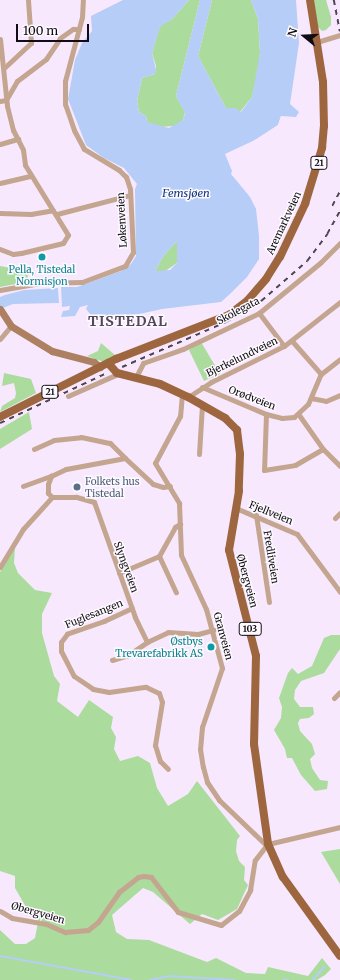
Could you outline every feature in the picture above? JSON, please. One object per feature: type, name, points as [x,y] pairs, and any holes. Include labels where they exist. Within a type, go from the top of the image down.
[{"type":"main road","name":"Aremarkveien","points":[[111,362],[229,315],[247,301],[273,268],[308,198],[322,148],[324,98],[310,0]]},
{"type":"main road","points":[[1,311],[11,326],[52,351],[100,367]]},
{"type":"main road","points":[[85,361],[90,373]]},
{"type":"main road","name":"21","points":[[0,417],[111,362]]},
{"type":"main road","points":[[111,362],[120,373]]},
{"type":"main road","name":"103","points":[[120,373],[136,377],[185,396]]},
{"type":"main road","name":"Øbergveien","points":[[185,396],[230,421],[237,430],[240,454],[238,509],[229,550],[256,656],[254,744],[268,846],[288,886],[340,955]]},
{"type":"street","points":[[4,68],[31,43],[28,0]]},
{"type":"street","name":"Løkenveien","points":[[0,290],[38,283],[74,284],[125,266],[133,252],[130,195],[125,174],[84,149],[67,112],[64,90],[79,29],[83,0]]},
{"type":"street","points":[[6,100],[15,84],[46,59],[60,38],[73,29],[79,29]]},
{"type":"street","points":[[317,42],[340,35]]},
{"type":"street","points":[[0,39],[6,100],[10,121],[31,176],[55,212],[68,236],[63,243],[21,253],[13,254],[0,249]]},
{"type":"street","points":[[0,101],[6,100]]},
{"type":"street","points":[[0,144],[18,139]]},
{"type":"street","points":[[0,184],[31,176]]},
{"type":"street","points":[[0,213],[31,214],[55,212],[130,195]]},
{"type":"street","name":"Skolegata","points":[[136,377],[143,363],[184,349],[259,313],[321,262],[340,243]]},
{"type":"street","name":"Bjerkelundveien","points":[[185,396],[284,346],[340,302]]},
{"type":"street","points":[[259,313],[284,346]]},
{"type":"street","points":[[0,339],[11,326]]},
{"type":"street","points":[[292,341],[321,374]]},
{"type":"street","points":[[340,359],[321,374],[311,398],[299,415],[323,449],[340,466]]},
{"type":"street","points":[[68,396],[120,373]]},
{"type":"street","name":"Orødveien","points":[[202,387],[266,414],[282,418],[299,415]]},
{"type":"street","points":[[311,398],[326,401],[340,395]]},
{"type":"street","name":"Granveien","points":[[185,396],[180,416],[155,461],[179,503],[181,555],[206,609],[222,670],[202,727],[200,749],[203,767],[212,791],[268,846]]},
{"type":"street","points":[[199,454],[202,405]]},
{"type":"street","points":[[266,414],[264,470],[295,465],[323,449]]},
{"type":"street","points":[[34,449],[54,440],[81,437],[110,443],[153,484],[163,487],[170,486]]},
{"type":"street","points":[[23,486],[66,469],[124,458]]},
{"type":"street","points":[[0,567],[23,529],[52,498],[48,488],[51,476]]},
{"type":"street","name":"Slyngveien","points":[[52,498],[68,496],[89,499],[95,504],[132,608],[147,642]]},
{"type":"street","name":"Fjellveien","points":[[238,509],[296,534],[340,592]]},
{"type":"street","points":[[335,518],[340,513]]},
{"type":"street","name":"Fredliveien","points":[[256,516],[268,602]]},
{"type":"street","points":[[119,573],[159,556],[175,527],[180,524]]},
{"type":"street","points":[[159,556],[176,592]]},
{"type":"street","name":"Fuglesangen","points":[[132,608],[104,622],[67,634],[61,642],[61,651],[74,676],[93,689],[109,692],[146,687],[159,693],[162,702],[155,745],[160,761],[168,769]]},
{"type":"street","points":[[112,660],[128,655],[147,642],[173,631],[198,634],[212,630]]},
{"type":"street","points":[[334,698],[340,692]]},
{"type":"street","points":[[268,846],[340,827]]},
{"type":"street","name":"Øbergveien","points":[[0,911],[12,918],[34,921],[65,932],[88,930],[98,922],[119,892],[138,877],[144,876],[151,877],[156,882],[178,912],[221,925],[239,911],[250,890],[254,860],[268,846]]},
{"type":"green space","points":[[189,0],[200,0],[176,96],[185,112],[183,120],[175,126],[159,127],[147,122],[146,116],[139,112],[137,101],[142,78],[155,74],[156,66],[152,53],[160,26],[172,19]]},
{"type":"green space","points":[[212,0],[251,0],[258,19],[260,53],[258,71],[252,97],[240,112],[235,108],[226,108],[198,56]]},
{"type":"green space","points":[[313,0],[326,0],[331,17],[331,25],[326,30],[322,31],[317,26]]},
{"type":"green space","points":[[177,241],[177,263],[164,272],[155,271],[164,255]]},
{"type":"green space","points":[[0,266],[22,270],[27,273],[28,277],[21,283],[0,287]]},
{"type":"green space","points":[[201,342],[220,374],[204,381],[189,350]]},
{"type":"green space","points":[[101,343],[115,355],[104,362],[87,356],[98,351]]},
{"type":"green space","points":[[4,373],[31,379],[36,393],[0,412],[2,406],[15,398],[16,393],[14,383],[2,386]]},
{"type":"green space","points":[[29,412],[32,429],[0,449],[0,429]]},
{"type":"green space","points":[[15,547],[14,563],[18,573],[35,590],[52,593],[42,614],[42,633],[54,676],[60,684],[57,701],[78,717],[89,700],[113,717],[111,728],[116,737],[114,749],[120,761],[138,756],[150,763],[157,788],[168,806],[188,794],[197,781],[240,836],[237,840],[236,851],[239,861],[245,867],[244,880],[248,885],[237,909],[218,920],[202,914],[190,924],[153,892],[143,888],[112,915],[116,932],[127,939],[149,940],[207,962],[216,958],[246,973],[265,974],[268,967],[308,976],[322,958],[331,969],[325,975],[317,980],[0,980],[0,930],[15,944],[26,944],[35,938],[39,917],[26,907],[15,888],[15,876],[0,871],[0,572]]},
{"type":"green space","points":[[331,635],[340,635],[340,649],[324,673],[301,681],[295,690],[294,699],[300,707],[313,707],[314,714],[309,718],[300,719],[298,723],[300,731],[312,744],[315,754],[310,759],[312,768],[320,780],[328,781],[327,789],[315,791],[301,775],[292,758],[287,758],[285,749],[274,730],[281,718],[282,707],[279,698],[288,673],[292,668],[298,674],[312,666],[324,638]]},
{"type":"green space","points":[[340,849],[340,884],[321,852]]},
{"type":"water","name":"Femsjøen","points":[[123,0],[189,0],[172,19],[160,27],[152,53],[156,70],[155,74],[142,78],[137,101],[139,112],[146,116],[147,122],[169,128],[183,120],[185,113],[176,96],[200,0],[212,0],[198,56],[226,108],[235,108],[241,112],[252,97],[260,53],[258,19],[251,0],[296,0],[299,43],[290,104],[299,112],[296,117],[281,116],[278,125],[259,138],[225,154],[232,171],[231,174],[250,197],[256,209],[259,236],[259,259],[247,277],[221,302],[162,309],[126,317],[98,317],[95,320],[86,309],[88,305],[80,307],[75,316],[61,317],[63,311],[69,310],[70,306],[62,307],[61,287],[77,287],[121,271],[131,264],[136,256],[135,189],[137,184],[124,168],[104,158],[86,145],[68,99],[75,60],[82,43],[92,31],[91,16]],"holes":[[[177,241],[177,263],[170,270],[155,271],[164,255]]]},
{"type":"water","points":[[58,288],[59,303],[13,304],[0,309],[0,297],[5,295],[24,290]]},
{"type":"pier","points":[[281,116],[283,117],[280,126],[260,140],[241,149],[278,125]]},
{"type":"waterway","points":[[0,956],[132,980]]},
{"type":"waterway","points":[[313,980],[324,967]]},
{"type":"waterway","points":[[150,980],[170,976],[234,980]]},
{"type":"waterway","points":[[283,980],[288,980]]},
{"type":"railway","points":[[334,0],[340,31]]},
{"type":"railway","points":[[332,206],[340,191]]},
{"type":"railway","points":[[122,367],[226,322],[261,301],[307,261],[327,234],[340,211]]},
{"type":"railway","points":[[0,423],[109,372]]},
{"type":"place","name":"Pella, Tistedal Normisjon","points":[[42,257]]},
{"type":"place","name":"Folkets hus Tistedal","points":[[77,487]]},
{"type":"place","name":"Østbys Trevarefabrikk AS","points":[[211,647]]},
{"type":"district","name":"TISTEDAL","points":[[128,321]]}]
